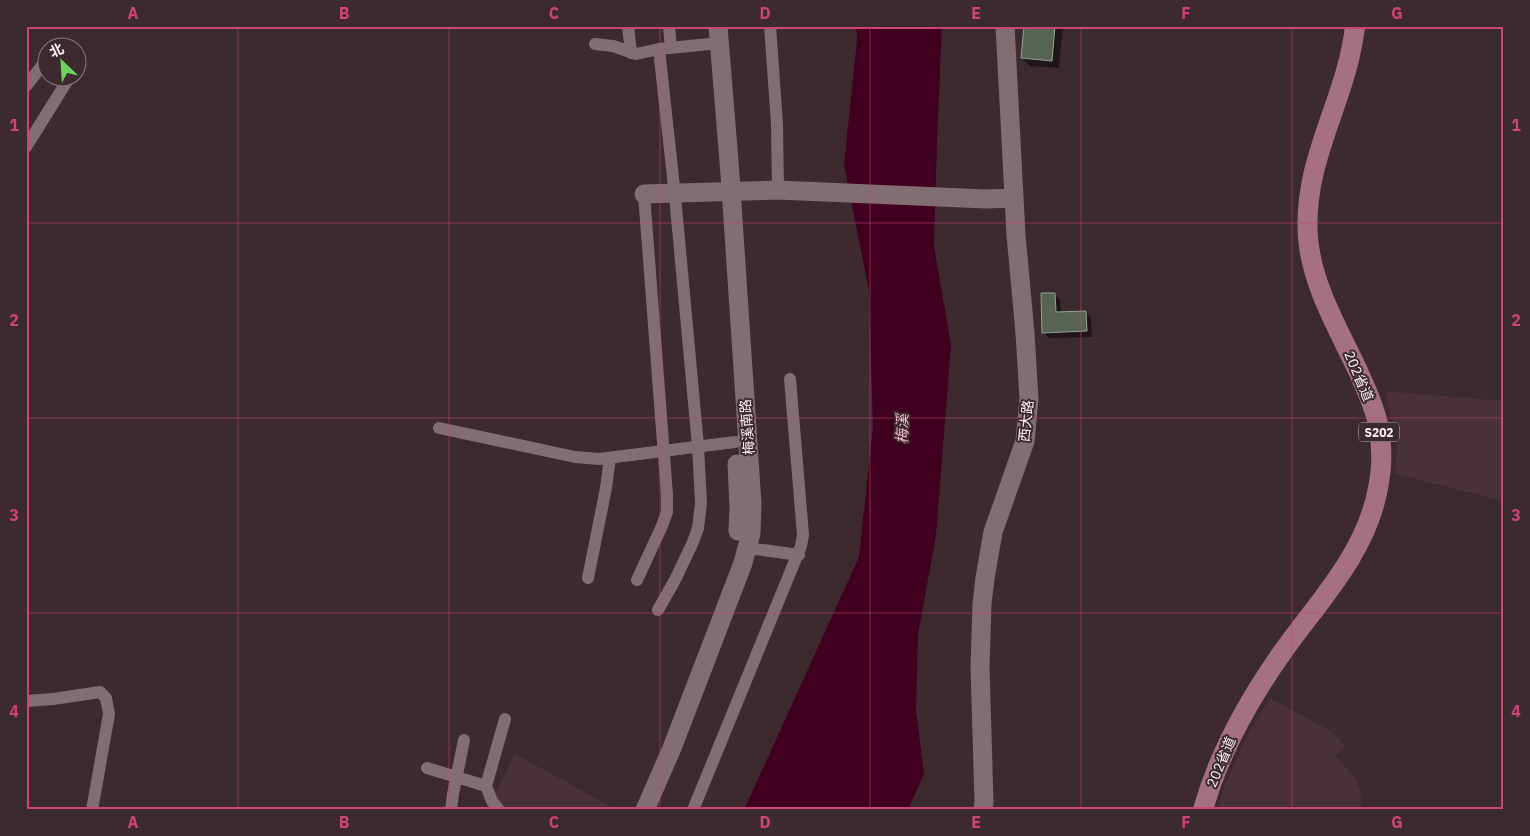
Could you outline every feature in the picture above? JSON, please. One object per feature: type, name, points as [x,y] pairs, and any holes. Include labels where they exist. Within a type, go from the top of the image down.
[{"type":"main road","name":"西大路","points":[[982,810],[984,802],[980,667],[981,613],[993,532],[1022,454],[1028,414],[1029,386],[1014,198],[1005,26]]},
{"type":"main road","name":"202省道","points":[[1203,810],[1221,760],[1241,717],[1284,650],[1349,562],[1368,522],[1377,494],[1381,461],[1378,423],[1369,397],[1319,283],[1311,255],[1308,226],[1308,198],[1314,167],[1350,54],[1355,26]]},
{"type":"main road","name":"梅溪南路","points":[[645,810],[672,748],[748,548],[751,533],[752,504],[713,35]]},
{"type":"main road","points":[[644,194],[769,190],[986,199],[1014,198]]},
{"type":"main road","name":"梅溪南路","points":[[636,810],[725,582],[738,535],[739,517],[725,191]]},
{"type":"street","points":[[628,26],[631,53]]},
{"type":"street","points":[[658,610],[684,563],[698,528],[701,503],[698,446],[675,192],[665,49],[669,26]]},
{"type":"street","points":[[769,190],[777,124],[770,26]]},
{"type":"street","points":[[596,44],[613,46],[636,54],[665,49],[713,35]]},
{"type":"street","points":[[26,86],[38,71]]},
{"type":"street","points":[[26,147],[63,88]]},
{"type":"street","points":[[637,580],[667,512],[644,194]]},
{"type":"street","points":[[693,810],[799,555],[803,535],[790,379]]},
{"type":"street","points":[[439,428],[575,456],[599,459],[735,442]]},
{"type":"street","points":[[588,578],[610,458]]},
{"type":"street","points":[[748,548],[799,555]]},
{"type":"street","points":[[26,701],[100,692],[106,698],[109,714],[92,810]]},
{"type":"street","points":[[499,810],[492,801],[486,786],[505,719]]},
{"type":"street","points":[[452,810],[456,777],[464,740]]},
{"type":"street","points":[[427,768],[486,786]]},
{"type":"shaded area","points":[[1385,391],[1504,401],[1504,501],[1395,474],[1397,450],[1395,433]]},
{"type":"shaded area","points":[[1270,698],[1329,730],[1346,747],[1336,756],[1355,778],[1360,790],[1362,805],[1356,810],[1217,810],[1225,784],[1250,730]]},
{"type":"shaded area","points":[[515,754],[617,810],[511,810],[493,798]]},
{"type":"water","name":"梅溪","points":[[856,26],[942,26],[934,246],[951,345],[936,536],[918,634],[916,711],[924,774],[908,810],[744,810],[859,557],[873,427],[869,291],[844,165],[857,40]]},
{"type":"building","points":[[1024,26],[1055,26],[1052,61],[1021,58]]},
{"type":"building","points":[[1041,293],[1055,293],[1056,312],[1086,311],[1087,331],[1042,333]]}]
